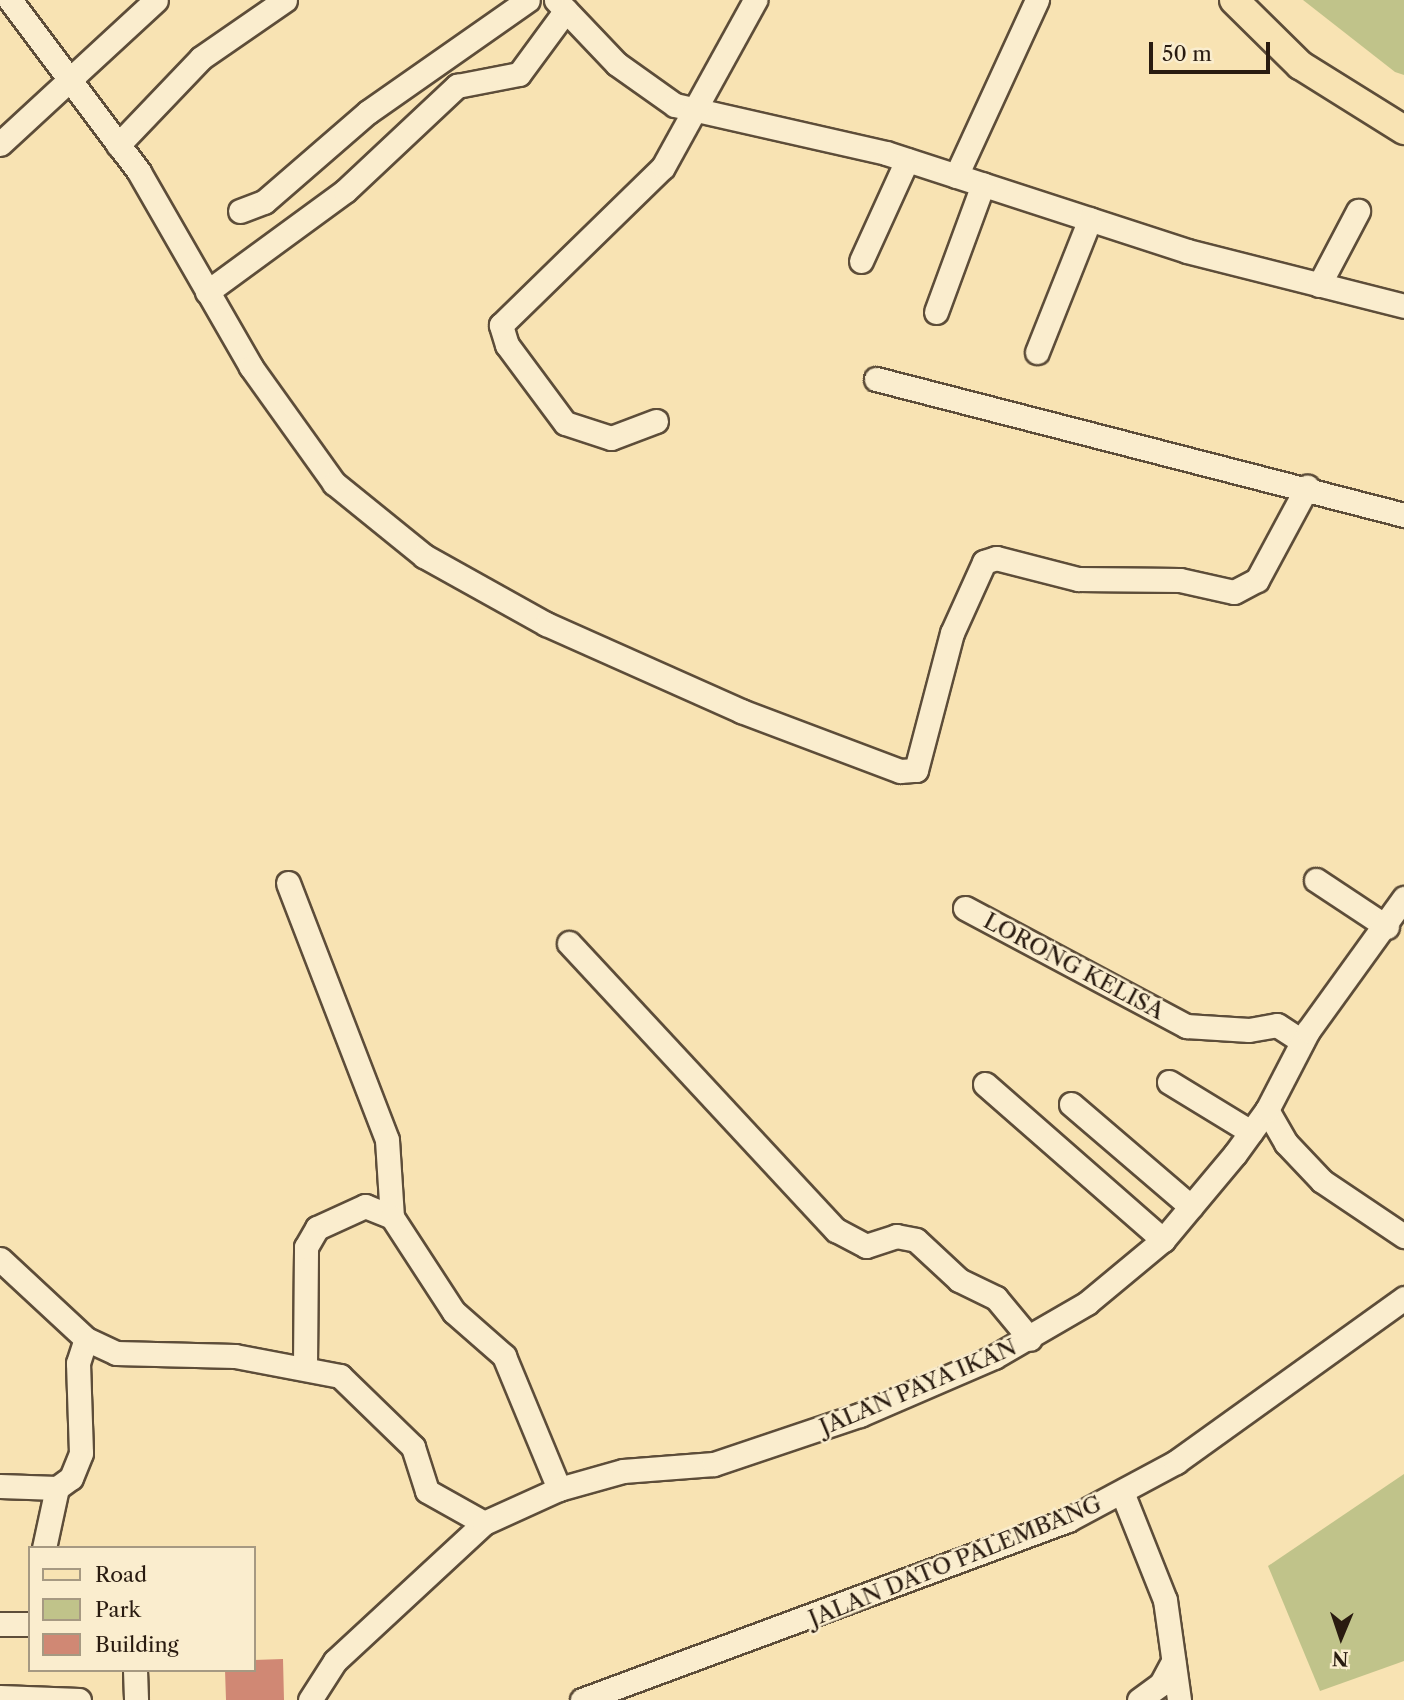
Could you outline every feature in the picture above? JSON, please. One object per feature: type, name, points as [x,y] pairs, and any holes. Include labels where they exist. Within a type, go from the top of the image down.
[{"type":"main road","points":[[1234,0],[1300,65],[1358,105],[1404,130]]},
{"type":"main road","points":[[1358,105],[1404,121]]},
{"type":"street","points":[[10,0],[118,145],[308,454],[424,556],[669,682],[900,771],[921,764],[952,633],[984,562],[1003,560],[1078,579],[1180,580],[1234,592],[1257,580],[1307,487]]},
{"type":"street","points":[[0,144],[156,0]]},
{"type":"street","points":[[118,145],[201,58],[285,0]]},
{"type":"street","points":[[240,211],[264,202],[368,112],[527,0]]},
{"type":"street","points":[[656,421],[611,438],[565,423],[507,345],[501,325],[638,195],[697,111],[755,0]]},
{"type":"street","points":[[956,176],[1037,0]]},
{"type":"street","points":[[207,292],[345,191],[457,86],[519,74],[561,5],[647,90],[697,111],[907,160],[1090,219],[1319,285],[1404,306]]},
{"type":"street","points":[[861,261],[907,160]]},
{"type":"street","points":[[936,312],[983,184]]},
{"type":"street","points":[[1319,285],[1358,211]]},
{"type":"street","points":[[1037,352],[1090,219]]},
{"type":"street","points":[[876,379],[1307,487],[1404,515]]},
{"type":"street","points":[[1317,880],[1387,927]]},
{"type":"street","points":[[288,883],[387,1140],[392,1217],[454,1312],[504,1356],[559,1489]]},
{"type":"street","name":"JALAN PAYA IKAN","points":[[310,1700],[335,1661],[484,1523],[559,1489],[624,1471],[714,1464],[873,1410],[1030,1339],[1087,1303],[1163,1240],[1251,1132],[1267,1111],[1302,1041],[1387,927],[1404,898]]},
{"type":"street","name":"LORONG KELISA","points":[[965,908],[1186,1026],[1249,1030],[1277,1025],[1302,1041]]},
{"type":"street","points":[[569,943],[836,1230],[866,1247],[896,1236],[916,1240],[959,1280],[996,1298],[1030,1339]]},
{"type":"street","points":[[1169,1082],[1251,1132]]},
{"type":"street","points":[[985,1084],[1163,1240]]},
{"type":"street","points":[[1071,1104],[1191,1207]]},
{"type":"street","points":[[1267,1111],[1286,1143],[1322,1181],[1404,1236]]},
{"type":"street","points":[[305,1366],[306,1247],[317,1228],[365,1206],[392,1217]]},
{"type":"street","points":[[0,1259],[86,1339],[116,1353],[235,1356],[305,1366],[340,1377],[383,1413],[413,1447],[427,1491],[484,1523]]},
{"type":"street","name":"JALAN DATO PALEMBANG","points":[[582,1700],[964,1562],[1122,1492],[1176,1462],[1404,1298]]},
{"type":"street","points":[[0,1486],[57,1488],[71,1478],[81,1453],[78,1363],[86,1339]]},
{"type":"street","points":[[44,1546],[57,1488]]},
{"type":"street","points":[[1122,1492],[1165,1600],[1179,1700]]},
{"type":"street","points":[[0,1623],[28,1624]]},
{"type":"street","points":[[1139,1700],[1161,1684],[1173,1661]]},
{"type":"street","points":[[135,1672],[136,1700]]},
{"type":"street","points":[[0,1698],[79,1700]]},
{"type":"green space","points":[[1303,0],[1404,0],[1404,75],[1395,72]]},
{"type":"green space","points":[[1404,1474],[1404,1661],[1320,1691],[1268,1566]]},
{"type":"building","points":[[283,1659],[284,1700],[226,1700],[225,1672],[256,1672],[256,1660]]}]
